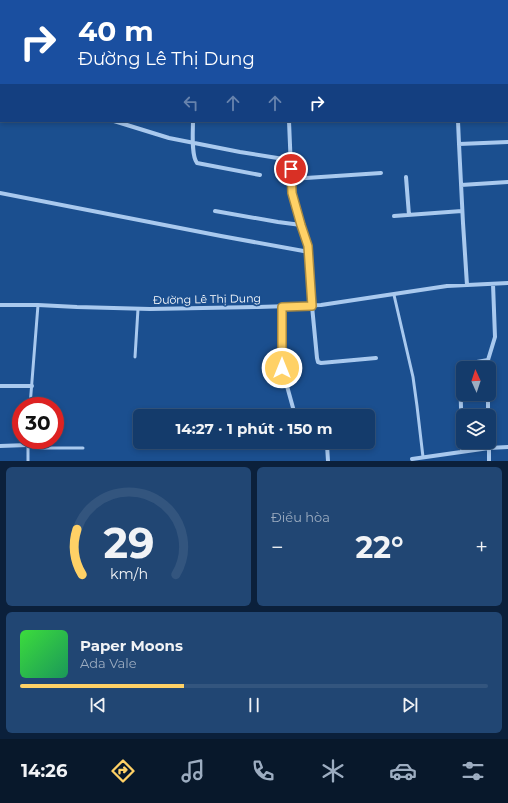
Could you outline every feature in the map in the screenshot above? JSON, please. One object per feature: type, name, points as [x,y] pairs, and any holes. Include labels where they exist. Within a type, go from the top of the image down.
[{"type":"street","points":[[117,122],[169,138],[290,160]]},
{"type":"street","points":[[193,122],[193,142],[195,160],[197,163],[260,175]]},
{"type":"street","points":[[290,122],[292,193],[309,252],[312,306],[318,362],[321,363],[376,358]]},
{"type":"street","points":[[458,122],[467,285]]},
{"type":"street","points":[[459,144],[508,142]]},
{"type":"street","points":[[291,179],[381,173]]},
{"type":"street","points":[[406,178],[409,215]]},
{"type":"street","points":[[461,185],[508,182]]},
{"type":"street","points":[[0,193],[12,194],[309,252]]},
{"type":"street","points":[[215,211],[301,225]]},
{"type":"street","points":[[394,216],[462,211]]},
{"type":"street","name":"Đường Lê Thị Dung","points":[[0,305],[138,309],[321,306],[447,286],[508,283]]},
{"type":"street","points":[[462,452],[460,365],[488,360],[495,337],[493,284]]},
{"type":"street","points":[[282,307],[282,368],[293,409]]},
{"type":"street","points":[[0,386],[32,386]]},
{"type":"street","points":[[0,446],[12,446]]},
{"type":"street","points":[[496,448],[508,447]]},
{"type":"street","points":[[326,449],[328,461]]},
{"type":"street","points":[[412,459],[482,449]]},
{"type":"street","points":[[489,449],[489,461]]},
{"type":"lane","points":[[394,295],[413,377],[423,457]]},
{"type":"lane","points":[[31,397],[38,305]]},
{"type":"lane","points":[[135,357],[138,309]]},
{"type":"lane","points":[[64,448],[83,448]]},
{"type":"lane","points":[[28,449],[28,461]]},
{"type":"route","points":[[282,368],[282,307],[312,306],[308,246],[292,193],[291,169]]}]
